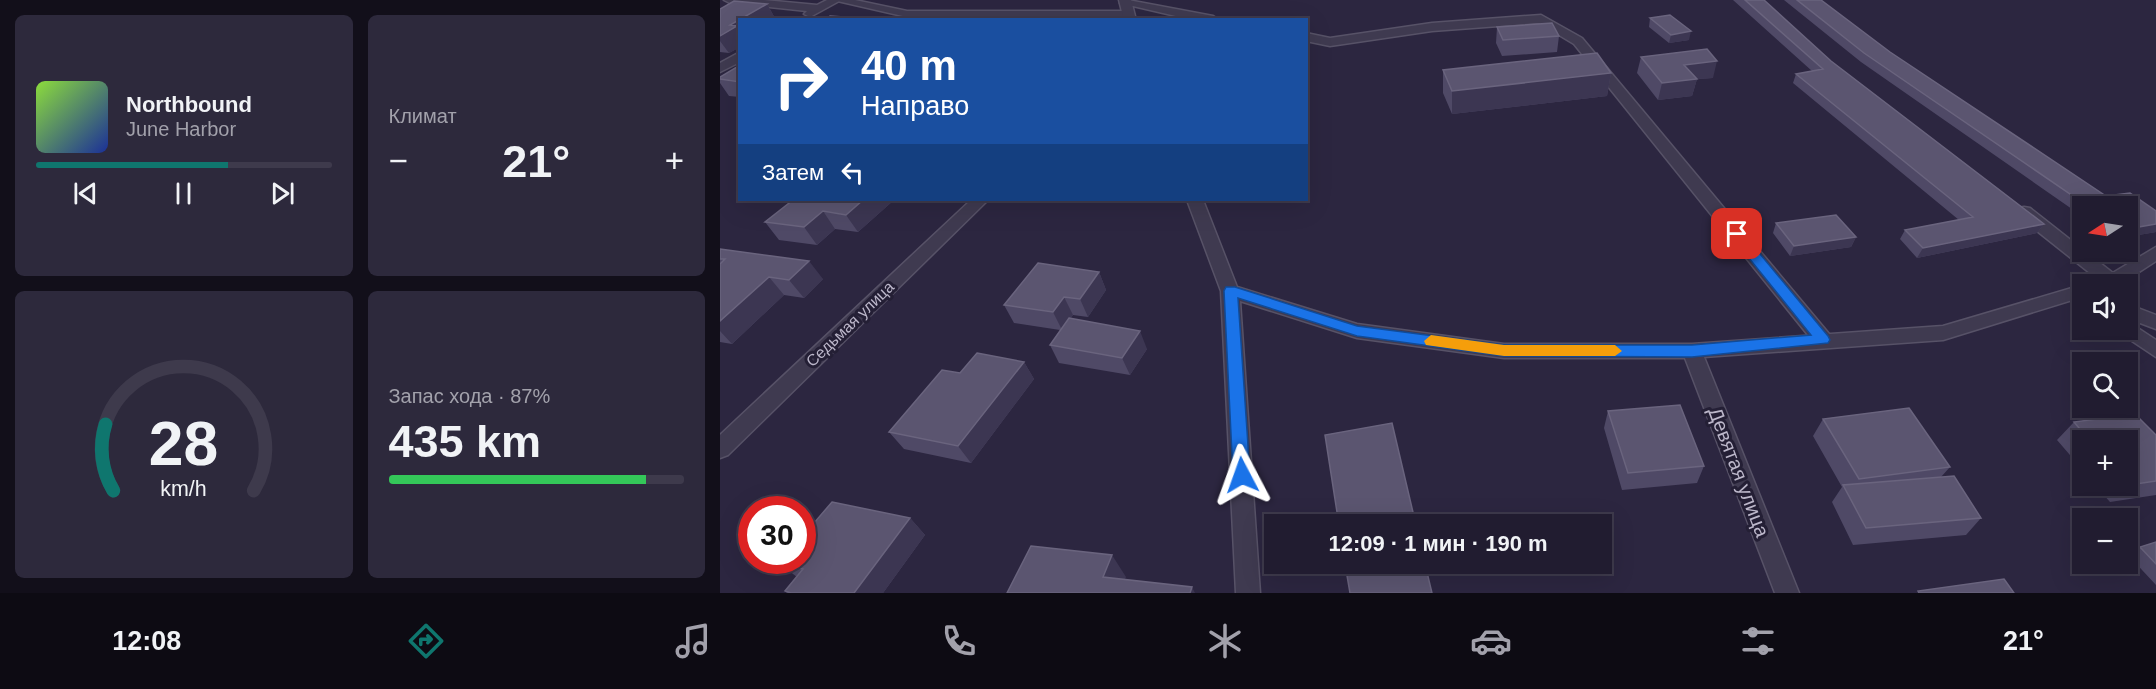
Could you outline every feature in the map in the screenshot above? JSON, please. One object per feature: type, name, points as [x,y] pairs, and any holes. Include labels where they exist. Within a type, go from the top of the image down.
[{"type":"street","points":[[730,0],[819,9]]},
{"type":"street","points":[[804,18],[837,0],[907,14],[1127,9],[1197,18]]},
{"type":"street","points":[[1308,38],[1330,42],[1432,27],[1541,19],[1578,41],[1823,340]]},
{"type":"street","points":[[720,68],[738,57]]},
{"type":"street","name":"Седьмая улица","points":[[720,449],[979,201]]},
{"type":"street","points":[[1195,201],[1230,291],[1248,593]]},
{"type":"street","points":[[2010,202],[2095,274]]},
{"type":"street","points":[[2121,274],[2156,253]]},
{"type":"street","points":[[1230,291],[1357,331],[1504,351],[1692,351],[1943,333],[2072,296]]},
{"type":"street","points":[[2138,315],[2156,322]]},
{"type":"street","points":[[2138,336],[2156,350]]},
{"type":"street","name":"Девятая улица","points":[[1692,351],[1787,593]]},
{"type":"building","points":[[1745,0],[1764,0],[1831,61],[2044,224],[1923,248],[1905,230],[1973,217],[1796,74],[1823,69]]},
{"type":"building","points":[[1797,0],[1821,0],[1890,52],[2106,196],[2073,196],[1864,53]]},
{"type":"building","points":[[734,1],[767,4],[742,18],[738,18],[738,20],[730,25],[737,26],[720,36],[720,9]]},
{"type":"building","points":[[1670,15],[1691,31],[1671,35],[1650,18]]},
{"type":"building","points":[[830,16],[857,18],[828,18]]},
{"type":"building","points":[[1552,23],[1559,36],[1503,40],[1497,27]]},
{"type":"building","points":[[1707,49],[1717,61],[1684,65],[1697,79],[1662,83],[1641,57]]},
{"type":"building","points":[[1597,53],[1611,73],[1452,91],[1443,70]]},
{"type":"building","points":[[738,66],[738,82],[720,79]]},
{"type":"building","points":[[2130,193],[2134,196],[2106,196]]},
{"type":"building","points":[[2138,199],[2156,211],[2156,224],[2138,227]]},
{"type":"building","points":[[792,201],[862,201],[846,215],[823,211],[804,227],[765,222]]},
{"type":"building","points":[[1836,215],[1856,237],[1794,246],[1776,223]]},
{"type":"building","points":[[720,249],[809,261],[789,280],[769,277],[720,321],[720,264],[725,259],[720,259]]},
{"type":"building","points":[[1038,263],[1099,272],[1080,299],[1064,297],[1053,312],[1004,305]]},
{"type":"building","points":[[1069,318],[1140,331],[1122,358],[1050,345]]},
{"type":"building","points":[[977,353],[1024,362],[958,446],[889,432],[942,370],[960,373]]},
{"type":"building","points":[[1680,405],[1704,466],[1628,473],[1608,411]]},
{"type":"building","points":[[1909,408],[1950,467],[1859,479],[1823,419]]},
{"type":"building","points":[[2138,417],[2156,435],[2156,481],[2138,484],[2138,430],[2081,430],[2074,422]]},
{"type":"building","points":[[1392,423],[1413,514],[1337,514],[1325,435]]},
{"type":"building","points":[[1954,476],[1981,518],[1866,528],[1843,485]]},
{"type":"building","points":[[832,502],[910,518],[854,593],[791,593],[785,591],[799,574],[816,574],[816,521]]},
{"type":"building","points":[[2156,542],[2156,564],[2140,547]]},
{"type":"building","points":[[1031,546],[1112,555],[1103,577],[1192,587],[1190,593],[1007,593]]},
{"type":"building","points":[[1347,574],[1427,574],[1432,593],[1350,593]]},
{"type":"building","points":[[2004,579],[2014,593],[1919,593],[1918,591]]},
{"type":"slow traffic","points":[[1431,341],[1504,351],[1615,351]]},
{"type":"route","points":[[1242,475],[1230,291],[1357,331],[1504,351],[1692,351],[1823,340],[1737,234]]}]
